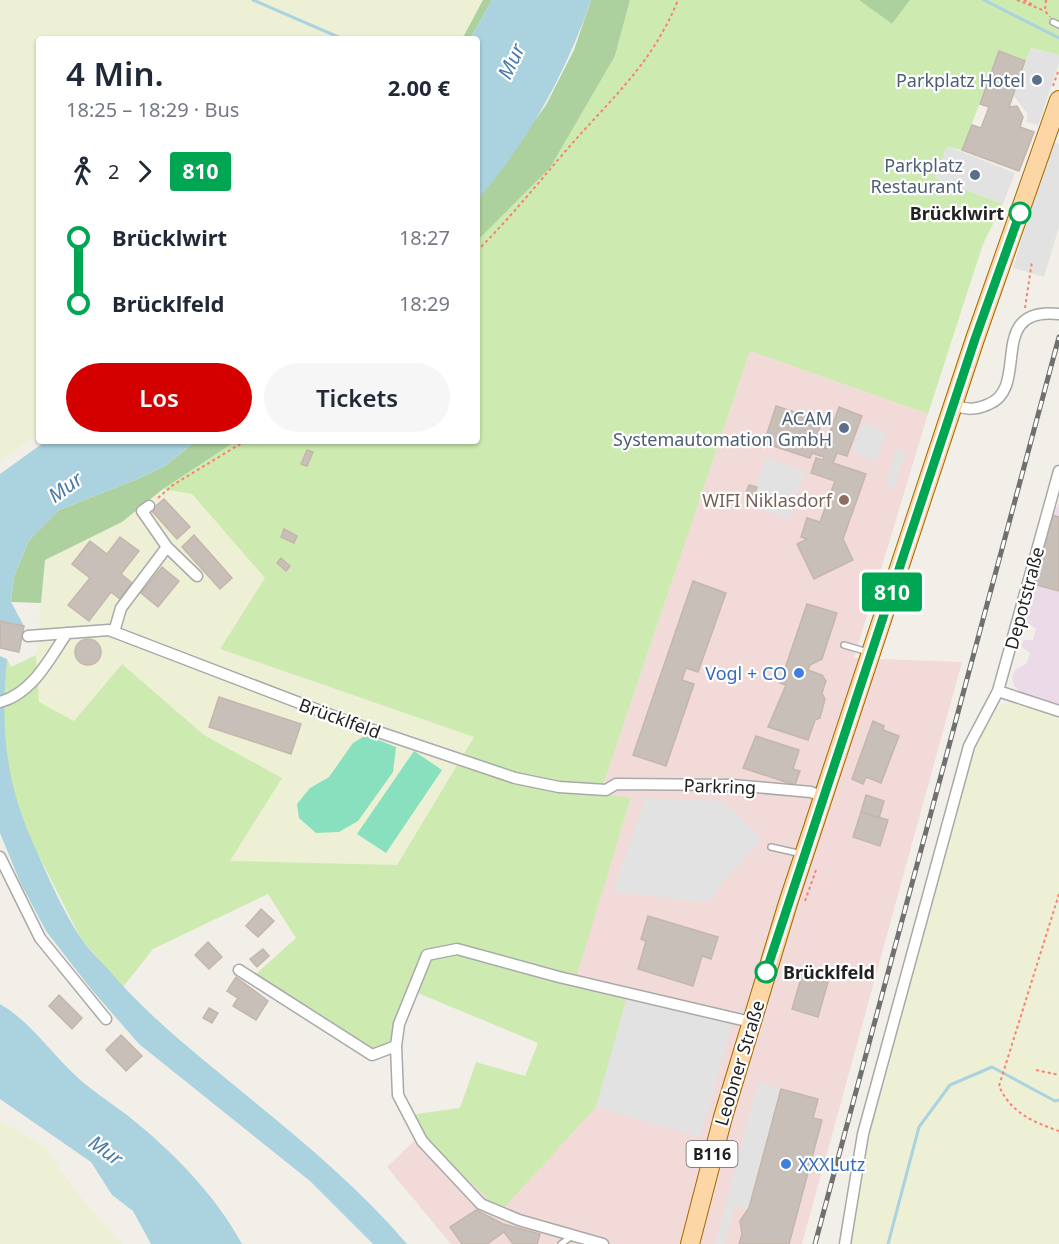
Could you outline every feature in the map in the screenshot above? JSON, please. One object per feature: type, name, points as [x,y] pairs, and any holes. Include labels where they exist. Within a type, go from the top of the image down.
[{"type":"main road","name":"Leobner Straße","points":[[690,1244],[718,1135],[751,1022],[823,796],[1059,100]]},
{"type":"street","points":[[954,405],[968,410],[984,407],[997,401],[1005,392],[1010,353],[1015,336],[1023,322],[1032,316],[1046,313],[1059,314]]},
{"type":"street","name":"Depotstraße","points":[[845,1244],[863,1134],[969,746],[998,691],[1059,471]]},
{"type":"street","points":[[148,506],[142,511],[168,547],[197,576]]},
{"type":"street","points":[[114,632],[121,608],[168,547]]},
{"type":"street","name":"Brücklfeld","points":[[28,636],[114,632],[349,722],[515,778],[559,787],[606,790],[616,784]]},
{"type":"street","points":[[0,702],[12,698],[33,682],[67,633]]},
{"type":"street","points":[[998,691],[1059,711]]},
{"type":"street","name":"Parkring","points":[[616,784],[733,785],[811,792],[823,796]]},
{"type":"street","points":[[0,857],[40,938],[106,1019]]},
{"type":"street","points":[[603,1244],[519,1220],[481,1204],[422,1141],[398,1095],[396,1046],[399,1024],[427,955],[458,948],[559,977],[751,1022]]},
{"type":"street","points":[[239,970],[372,1055],[396,1046]]},
{"type":"lane","points":[[844,645],[872,653]]},
{"type":"lane","points":[[771,847],[804,855]]},
{"type":"lane","points":[[561,1244],[574,1235]]},
{"type":"path","points":[[480,248],[634,77],[666,27],[678,0]]},
{"type":"path","points":[[1017,0],[1046,11]]},
{"type":"path","points":[[1024,0],[1046,11],[1056,23]]},
{"type":"path","points":[[1046,0],[1046,11]]},
{"type":"path","points":[[1023,322],[1032,261]]},
{"type":"path","points":[[148,506],[173,485],[240,444]]},
{"type":"path","points":[[1059,894],[999,1086],[1005,1100],[1015,1111],[1059,1131]]},
{"type":"path","points":[[1036,1070],[1059,1075]]},
{"type":"shaded area","name":"Parkplatz Hotel","points":[[1031,48],[1059,55],[1059,63],[1038,125],[1026,122],[1028,114],[1014,96]]},
{"type":"shaded area","points":[[1051,142],[1059,144],[1059,227],[1044,277],[1013,268]]},
{"type":"shaded area","name":"Parkplatz Restaurant","points":[[947,146],[1015,173],[1003,204],[935,178]]},
{"type":"shaded area","points":[[750,351],[928,414],[854,658],[962,662],[802,1244],[451,1244],[387,1167],[420,1135],[501,1211],[631,799],[600,794]]},
{"type":"shaded area","points":[[863,423],[887,432],[876,461],[852,452]]},
{"type":"shaded area","points":[[897,449],[906,452],[894,489],[885,486]]},
{"type":"shaded area","points":[[766,457],[805,471],[788,519],[749,505]]},
{"type":"shaded area","points":[[1059,504],[1059,707],[1025,696],[1014,686],[1012,677],[1015,670],[1026,664],[1030,653],[1021,646],[1024,640],[1033,640],[1036,629],[1026,622],[1024,616],[1052,512]]},
{"type":"shaded area","points":[[645,798],[723,801],[762,838],[707,902],[613,892]]},
{"type":"shaded area","points":[[628,994],[732,1024],[700,1137],[596,1107]]},
{"type":"shaded area","points":[[758,1082],[781,1089],[749,1208],[735,1206],[724,1244],[715,1244]]},
{"type":"green space","points":[[0,0],[483,0],[464,36],[36,36],[36,436],[0,462]]},
{"type":"green space","points":[[483,0],[492,0],[472,36],[464,36]]},
{"type":"green space","points":[[591,0],[630,0],[615,56],[550,168],[480,238],[480,196],[546,105],[574,50]]},
{"type":"green space","points":[[630,0],[859,0],[892,24],[910,0],[1059,0],[1059,55],[1031,48],[1026,61],[999,52],[962,150],[947,147],[935,178],[1003,204],[983,244],[928,414],[750,351],[600,794],[631,798],[576,978],[628,994],[596,1107],[501,1211],[420,1135],[409,1115],[460,1108],[476,1062],[525,1076],[538,1043],[413,991],[396,1046],[372,1055],[254,979],[258,972],[296,938],[268,894],[153,949],[123,987],[81,939],[19,816],[2,741],[2,692],[7,659],[11,667],[36,655],[39,702],[74,721],[122,664],[204,735],[282,778],[230,861],[397,865],[474,737],[220,649],[265,578],[192,494],[163,489],[231,444],[480,444],[480,238],[550,168],[615,56]]},
{"type":"green space","points":[[859,0],[910,0],[892,24]]},
{"type":"green space","points":[[192,444],[231,444],[163,489],[122,522],[45,560],[41,603],[11,602],[14,576],[29,540],[59,510],[165,466]]},
{"type":"green space","points":[[163,489],[191,493],[266,578],[220,649],[475,737],[397,865],[229,861],[281,778],[204,735],[122,665],[74,721],[39,702],[36,655],[45,560],[122,522]]},
{"type":"green space","points":[[1009,702],[1059,714],[1059,1244],[848,1244],[859,1165],[973,746],[992,710]]},
{"type":"green space","points":[[366,735],[396,747],[393,772],[358,821],[339,832],[316,833],[299,818],[297,804],[310,788],[329,777],[353,743]]},
{"type":"green space","points":[[414,751],[442,770],[386,853],[357,834]]},
{"type":"green space","points":[[0,1121],[44,1146],[74,1189],[122,1244],[0,1244]]},
{"type":"water","name":"Mur","points":[[492,0],[591,0],[570,54],[544,106],[513,155],[480,197],[480,36],[472,36]]},
{"type":"water","name":"Mur","points":[[42,444],[192,444],[165,466],[59,510],[29,540],[14,576],[11,602],[24,626],[0,621],[0,474]]},
{"type":"water","points":[[0,656],[7,659],[5,737],[19,807],[53,887],[83,941],[124,988],[152,1015],[327,1163],[407,1244],[373,1244],[310,1181],[139,1044],[91,989],[46,931],[20,882],[0,833]]},
{"type":"water","name":"Mur","points":[[0,1004],[31,1028],[82,1081],[127,1115],[176,1158],[219,1208],[242,1244],[151,1244],[133,1211],[112,1195],[91,1162],[0,1099]]},
{"type":"building","name":"Brücklwirt","points":[[999,51],[1025,61],[1009,107],[1017,106],[1023,117],[1020,127],[1034,132],[1019,171],[962,150],[972,125],[981,128],[989,107],[980,104]]},
{"type":"building","points":[[776,406],[822,421],[814,445],[827,449],[824,448],[839,407],[862,416],[847,456],[837,453],[833,463],[866,474],[843,539],[853,560],[814,579],[797,544],[807,539],[801,537],[807,518],[820,522],[835,481],[811,473],[816,458],[823,460],[824,457],[812,453],[810,458],[764,443]]},
{"type":"building","points":[[307,450],[313,452],[307,466],[301,464]]},
{"type":"building","points":[[749,485],[757,487],[754,495],[746,493]]},
{"type":"building","points":[[164,499],[190,527],[177,539],[151,510]]},
{"type":"building","points":[[1052,515],[1059,517],[1059,591],[1033,584]]},
{"type":"building","points":[[284,529],[297,536],[294,543],[281,537]]},
{"type":"building","points":[[194,535],[232,578],[220,589],[182,547]]},
{"type":"building","points":[[120,537],[139,551],[121,574],[132,583],[120,599],[111,592],[89,621],[68,605],[90,578],[72,564],[90,541],[107,554]]},
{"type":"building","points":[[281,558],[290,566],[286,571],[277,563]]},
{"type":"building","points":[[162,567],[179,581],[158,607],[141,593]]},
{"type":"building","points":[[693,581],[726,593],[698,672],[686,668],[682,680],[694,684],[666,766],[633,755]]},
{"type":"building","name":"Vogl + CO","points":[[807,604],[837,613],[822,659],[810,665],[808,670],[822,675],[826,681],[822,693],[825,699],[820,718],[815,720],[808,740],[768,727],[786,685],[780,683]]},
{"type":"building","points":[[0,621],[24,626],[19,652],[0,648]]},
{"type":"building","points":[[88,639],[97,643],[101,652],[97,661],[88,665],[79,661],[75,652],[79,643]]},
{"type":"building","points":[[219,697],[301,724],[291,754],[209,727]]},
{"type":"building","points":[[873,721],[884,726],[883,730],[899,736],[881,783],[866,777],[863,784],[852,779]]},
{"type":"building","points":[[756,736],[799,750],[793,769],[800,771],[795,785],[743,768]]},
{"type":"building","points":[[866,795],[884,801],[879,818],[861,812]]},
{"type":"building","points":[[861,812],[888,820],[880,846],[853,837]]},
{"type":"building","points":[[261,909],[274,921],[258,937],[246,926]]},
{"type":"building","points":[[648,916],[718,937],[711,959],[702,956],[693,986],[638,969],[646,941],[641,939]]},
{"type":"building","points":[[208,942],[222,957],[209,969],[195,955]]},
{"type":"building","points":[[263,949],[269,956],[257,967],[250,959]]},
{"type":"building","points":[[802,975],[828,982],[818,1017],[792,1009]]},
{"type":"building","points":[[236,977],[268,1001],[256,1020],[233,1006],[238,998],[227,991]]},
{"type":"building","points":[[59,995],[82,1018],[72,1029],[49,1006]]},
{"type":"building","points":[[209,1008],[218,1013],[212,1023],[203,1018]]},
{"type":"building","points":[[121,1035],[142,1056],[126,1071],[106,1050]]},
{"type":"building","name":"XXXLutz","points":[[781,1089],[818,1099],[813,1118],[822,1120],[789,1244],[739,1244],[742,1234],[740,1221],[749,1208]]},
{"type":"building","points":[[476,1210],[503,1224],[540,1234],[537,1244],[513,1244],[504,1232],[487,1244],[462,1244],[450,1227]]},
{"type":"waterway","points":[[253,0],[336,36]]},
{"type":"waterway","points":[[984,0],[1059,38]]},
{"type":"waterway","points":[[888,1244],[919,1127],[950,1085],[992,1067],[1055,1101],[1059,1100]]},
{"type":"railway","points":[[815,1244],[1059,337]]},
{"type":"bus line","name":"810","points":[[766,972],[975,339],[1020,213]]},
{"type":"place","name":"Parkplatz Hotel","points":[[1037,80]]},
{"type":"place","name":"Parkplatz Restaurant","points":[[975,175]]},
{"type":"place","name":"Brücklwirt","points":[[1020,213]]},
{"type":"place","name":"ACAM Systemautomation GmbH","points":[[844,428]]},
{"type":"place","name":"WIFI Niklasdorf","points":[[844,500]]},
{"type":"place","name":"Vogl + CO","points":[[799,673]]},
{"type":"place","name":"Brücklfeld","points":[[766,972]]},
{"type":"place","name":"XXXLutz","points":[[786,1164]]}]
